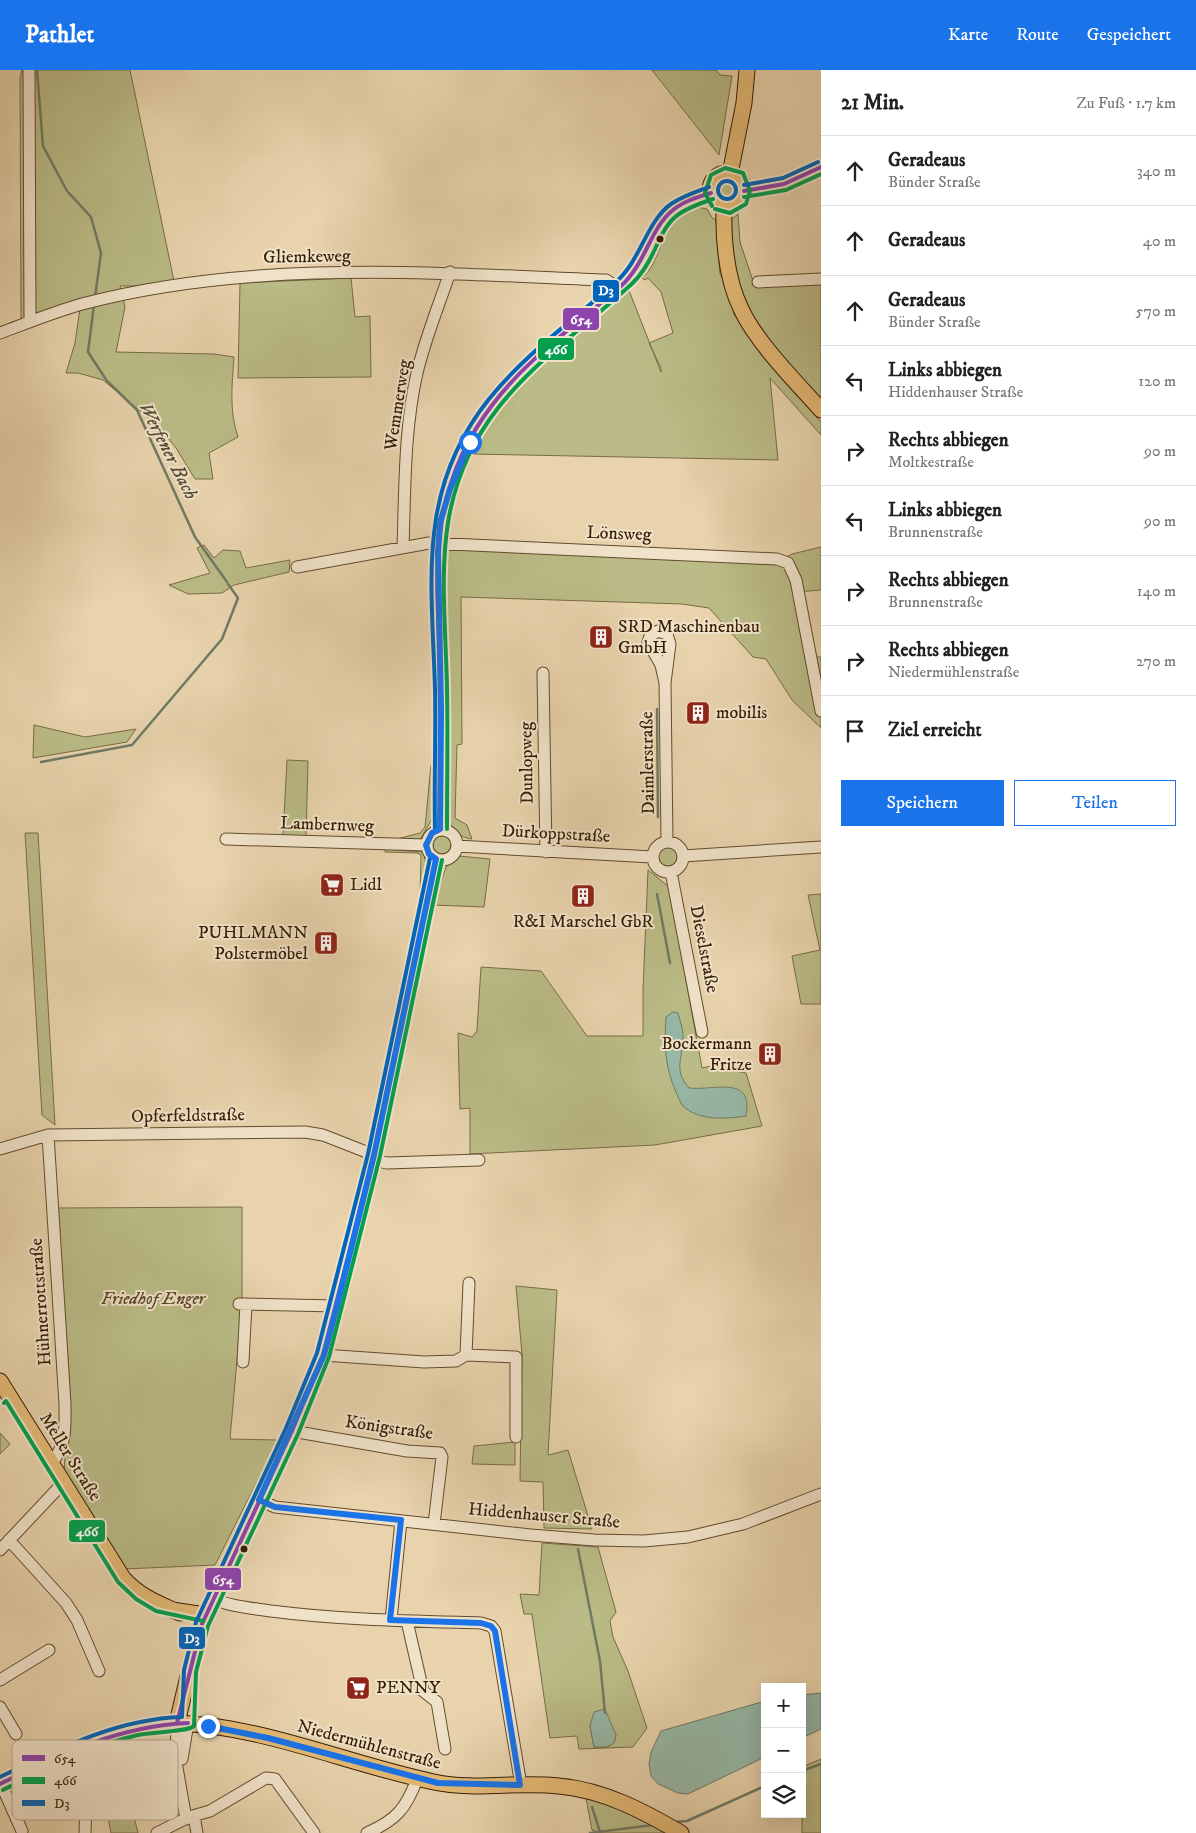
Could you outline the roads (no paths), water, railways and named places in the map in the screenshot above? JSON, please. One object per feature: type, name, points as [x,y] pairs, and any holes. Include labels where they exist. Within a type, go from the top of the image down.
[{"type":"main road","points":[[730,174],[744,103],[747,70]]},
{"type":"main road","points":[[730,174],[739,178],[744,191],[738,203],[724,207],[717,204],[711,193],[715,178],[730,174]]},
{"type":"main road","points":[[724,207],[724,250],[742,312],[760,337],[821,410]]},
{"type":"main road","name":"Meller Straße","points":[[2,1390],[52,1463],[123,1578],[134,1591],[146,1599],[172,1610],[204,1619]]},
{"type":"main road","points":[[183,1723],[190,1671],[204,1619]]},
{"type":"main road","name":"Niedermühlenstraße","points":[[183,1723],[268,1738],[438,1783],[471,1786],[559,1786],[595,1792],[658,1820],[681,1833]]},
{"type":"street","points":[[29,70],[30,322]]},
{"type":"street","points":[[744,191],[768,189],[809,175],[821,167]]},
{"type":"street","points":[[440,829],[440,523],[450,489],[470,442],[492,405],[518,374],[550,344],[629,279],[643,258],[665,217],[684,202],[711,193]]},
{"type":"street","name":"Gliemkeweg","points":[[0,333],[81,304],[134,293],[238,277],[274,274],[450,272],[606,280],[619,288]]},
{"type":"street","name":"Wemmerweg","points":[[402,547],[411,408],[417,372],[450,272]]},
{"type":"street","points":[[758,282],[821,279]]},
{"type":"street","name":"Lönsweg","points":[[297,566],[402,547],[439,543],[766,558],[788,563],[793,570],[821,711]]},
{"type":"street","name":"Dunlopweg","points":[[543,674],[546,852]]},
{"type":"street","name":"Daimlerstraße","points":[[665,683],[668,842]]},
{"type":"street","points":[[440,829],[454,836],[457,846],[450,858],[436,859],[429,854],[426,845],[432,833],[440,829]]},
{"type":"street","name":"Lambernweg","points":[[226,838],[426,845]]},
{"type":"street","points":[[668,842],[676,844],[683,856],[679,868],[671,872],[658,869],[652,857],[658,845],[668,842]]},
{"type":"street","name":"Dürkoppstraße","points":[[457,846],[652,857]]},
{"type":"street","points":[[683,856],[821,847]]},
{"type":"street","points":[[204,1619],[212,1598],[292,1431],[324,1355],[374,1157],[436,859]]},
{"type":"street","name":"Dieselstraße","points":[[671,872],[702,1032]]},
{"type":"street","name":"Opferfeldstraße","points":[[0,1149],[48,1135],[305,1132],[324,1135],[387,1163],[479,1160]]},
{"type":"street","name":"Hühnerrottstraße","points":[[48,1135],[65,1404],[65,1429],[62,1450],[52,1463]]},
{"type":"street","points":[[466,1355],[469,1283]]},
{"type":"street","points":[[243,1362],[242,1304],[337,1306]]},
{"type":"street","points":[[324,1355],[424,1362],[456,1361],[466,1355],[516,1357],[516,1437]]},
{"type":"street","name":"Königstraße","points":[[292,1431],[407,1451],[440,1453],[442,1457],[434,1524]]},
{"type":"street","points":[[0,1550],[64,1482]]},
{"type":"street","name":"Hiddenhauser Straße","points":[[259,1500],[275,1507],[434,1524],[594,1540],[644,1541],[688,1536],[743,1524],[821,1494]]},
{"type":"street","points":[[390,1620],[401,1520]]},
{"type":"street","points":[[9,1540],[66,1603],[78,1620],[99,1671]]},
{"type":"street","points":[[212,1598],[243,1607],[294,1614],[481,1623],[491,1626],[495,1631],[520,1785]]},
{"type":"street","points":[[407,1620],[423,1691],[437,1702],[445,1749]]},
{"type":"street","points":[[0,1680],[49,1650]]},
{"type":"street","points":[[0,1707],[16,1734]]},
{"type":"street","points":[[102,1740],[134,1728],[183,1723],[179,1778],[189,1817],[197,1833]]},
{"type":"street","points":[[157,1833],[189,1817],[210,1811],[266,1778],[275,1778],[314,1833]]},
{"type":"street","points":[[367,1833],[386,1824],[401,1812],[410,1799],[417,1778]]},
{"type":"street","points":[[12,1779],[0,1784],[12,1810]]},
{"type":"street","points":[[17,1820],[22,1831]]},
{"type":"street","points":[[85,1820],[85,1833]]},
{"type":"waterway","name":"Werfener Bach","points":[[37,70],[43,146],[67,191],[91,217],[101,253],[95,297]]},
{"type":"waterway","name":"Werfener Bach","points":[[94,305],[88,352],[107,381],[137,410],[195,537],[227,582]]},
{"type":"waterway","name":"Werfener Bach","points":[[41,762],[132,745],[222,639],[238,598],[228,584]]},
{"type":"waterway","points":[[657,709],[658,817]]},
{"type":"waterway","points":[[657,894],[670,963]]},
{"type":"waterway","points":[[578,1549],[600,1661],[605,1713]]},
{"type":"waterway","points":[[806,1770],[821,1764]]},
{"type":"waterway","points":[[675,1822],[687,1821],[761,1788]]},
{"type":"waterway","points":[[592,1807],[600,1832]]},
{"type":"waterway","points":[[590,1833],[653,1825]]},
{"type":"place","name":"SRD Maschinenbau GmbH","points":[[601,637]]},
{"type":"place","name":"mobilis","points":[[698,713]]},
{"type":"place","name":"Lidl","points":[[332,885]]},
{"type":"place","name":"R&I Marschel GbR","points":[[583,896]]},
{"type":"place","name":"PUHLMANN Polstermöbel","points":[[326,943]]},
{"type":"place","name":"Bockermann Fritze","points":[[770,1054]]},
{"type":"place","name":"PENNY","points":[[358,1688]]},
{"type":"park label","name":"Friedhof Enger","points":[[153,1299]]}]
